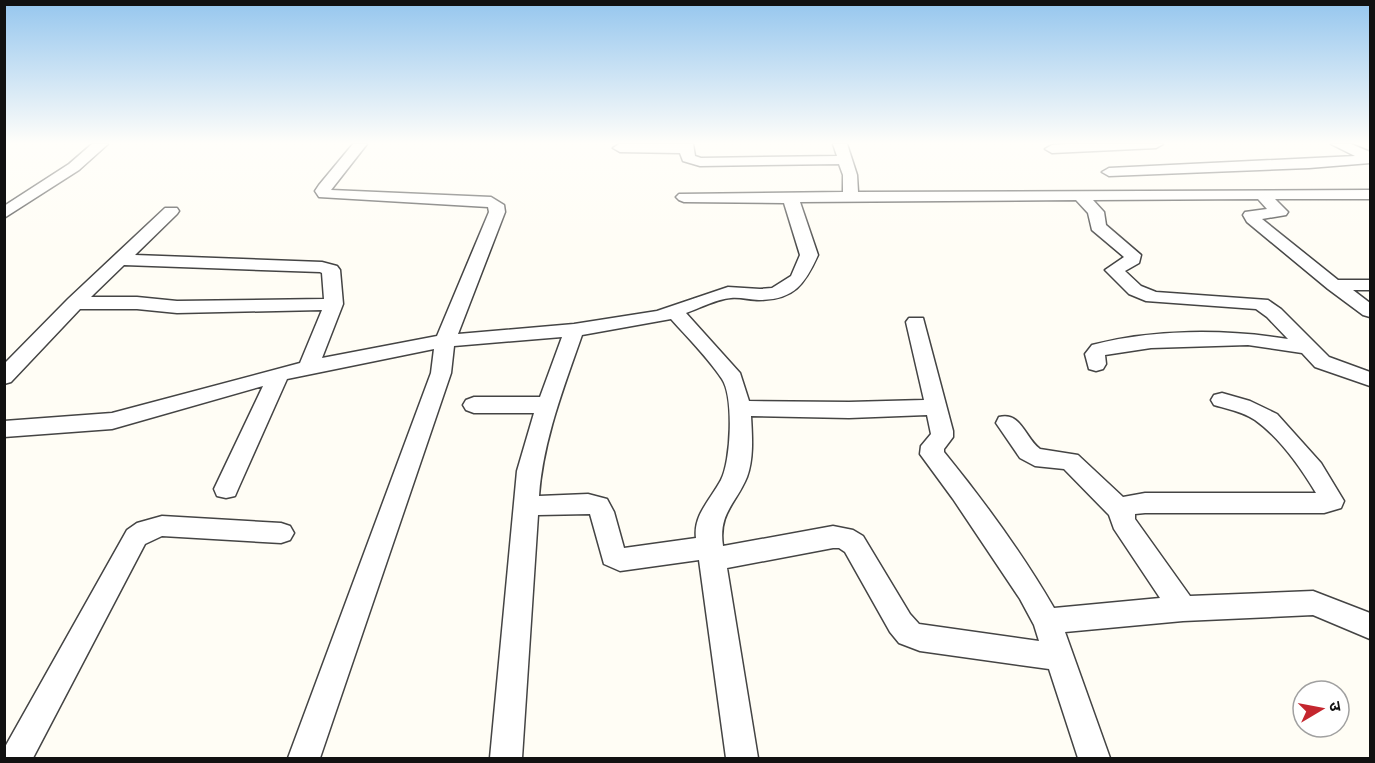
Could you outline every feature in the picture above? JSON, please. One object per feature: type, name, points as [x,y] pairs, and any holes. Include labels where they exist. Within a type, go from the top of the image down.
[{"type":"street","points":[[4,213],[55,180]]},
{"type":"street","points":[[304,759],[441,373],[445,341],[497,212],[496,205],[481,201],[324,194],[323,191],[330,180]]},
{"type":"street","points":[[850,180],[851,198]]},
{"type":"street","points":[[1214,180],[1233,196]]},
{"type":"street","points":[[684,197],[1371,194]]},
{"type":"street","points":[[1262,195],[1280,212],[1251,215],[1253,219],[1334,285],[1371,311]]},
{"type":"street","points":[[1082,197],[1096,212],[1098,227],[1132,255],[1134,259],[1114,270],[1135,290],[1144,295],[1162,298],[1261,304],[1274,314],[1322,363],[1371,379]]},
{"type":"street","points":[[4,429],[112,421],[279,374],[445,341],[574,330],[675,312],[728,292],[769,295],[793,284],[799,278],[809,255],[792,203],[794,198]]},
{"type":"street","points":[[4,377],[75,303],[171,211]]},
{"type":"street","points":[[122,260],[322,267],[331,270],[334,304],[308,368]]},
{"type":"street","points":[[1334,285],[1371,285]]},
{"type":"street","points":[[75,303],[137,303],[177,307],[334,304]]},
{"type":"street","points":[[675,312],[733,378],[738,387],[740,408],[738,469],[710,519],[708,531],[742,759]]},
{"type":"street","points":[[916,322],[942,431],[942,437],[932,446],[932,454],[962,492],[1047,621],[1094,759]]},
{"type":"street","points":[[506,759],[529,471],[548,405],[574,330]]},
{"type":"street","points":[[1096,364],[1095,354],[1099,350],[1151,342],[1248,339],[1308,348]]},
{"type":"street","points":[[226,489],[279,374]]},
{"type":"street","points":[[1121,511],[1129,505],[1144,503],[1267,504],[1332,501],[1327,487],[1269,420],[1251,409],[1222,400]]},
{"type":"street","points":[[474,405],[548,405]]},
{"type":"street","points":[[740,408],[849,410],[936,407]]},
{"type":"street","points":[[1007,423],[1028,452],[1035,457],[1070,461],[1121,511],[1122,522],[1183,609]]},
{"type":"street","points":[[526,507],[588,504],[598,506],[602,512],[613,556],[620,560],[712,553],[844,537],[854,544],[900,623],[909,634],[920,638],[1059,657]]},
{"type":"street","points":[[16,759],[136,537],[146,530],[162,526],[281,532]]},
{"type":"street","points":[[1047,621],[1183,609],[1313,603],[1330,607],[1371,626]]}]
